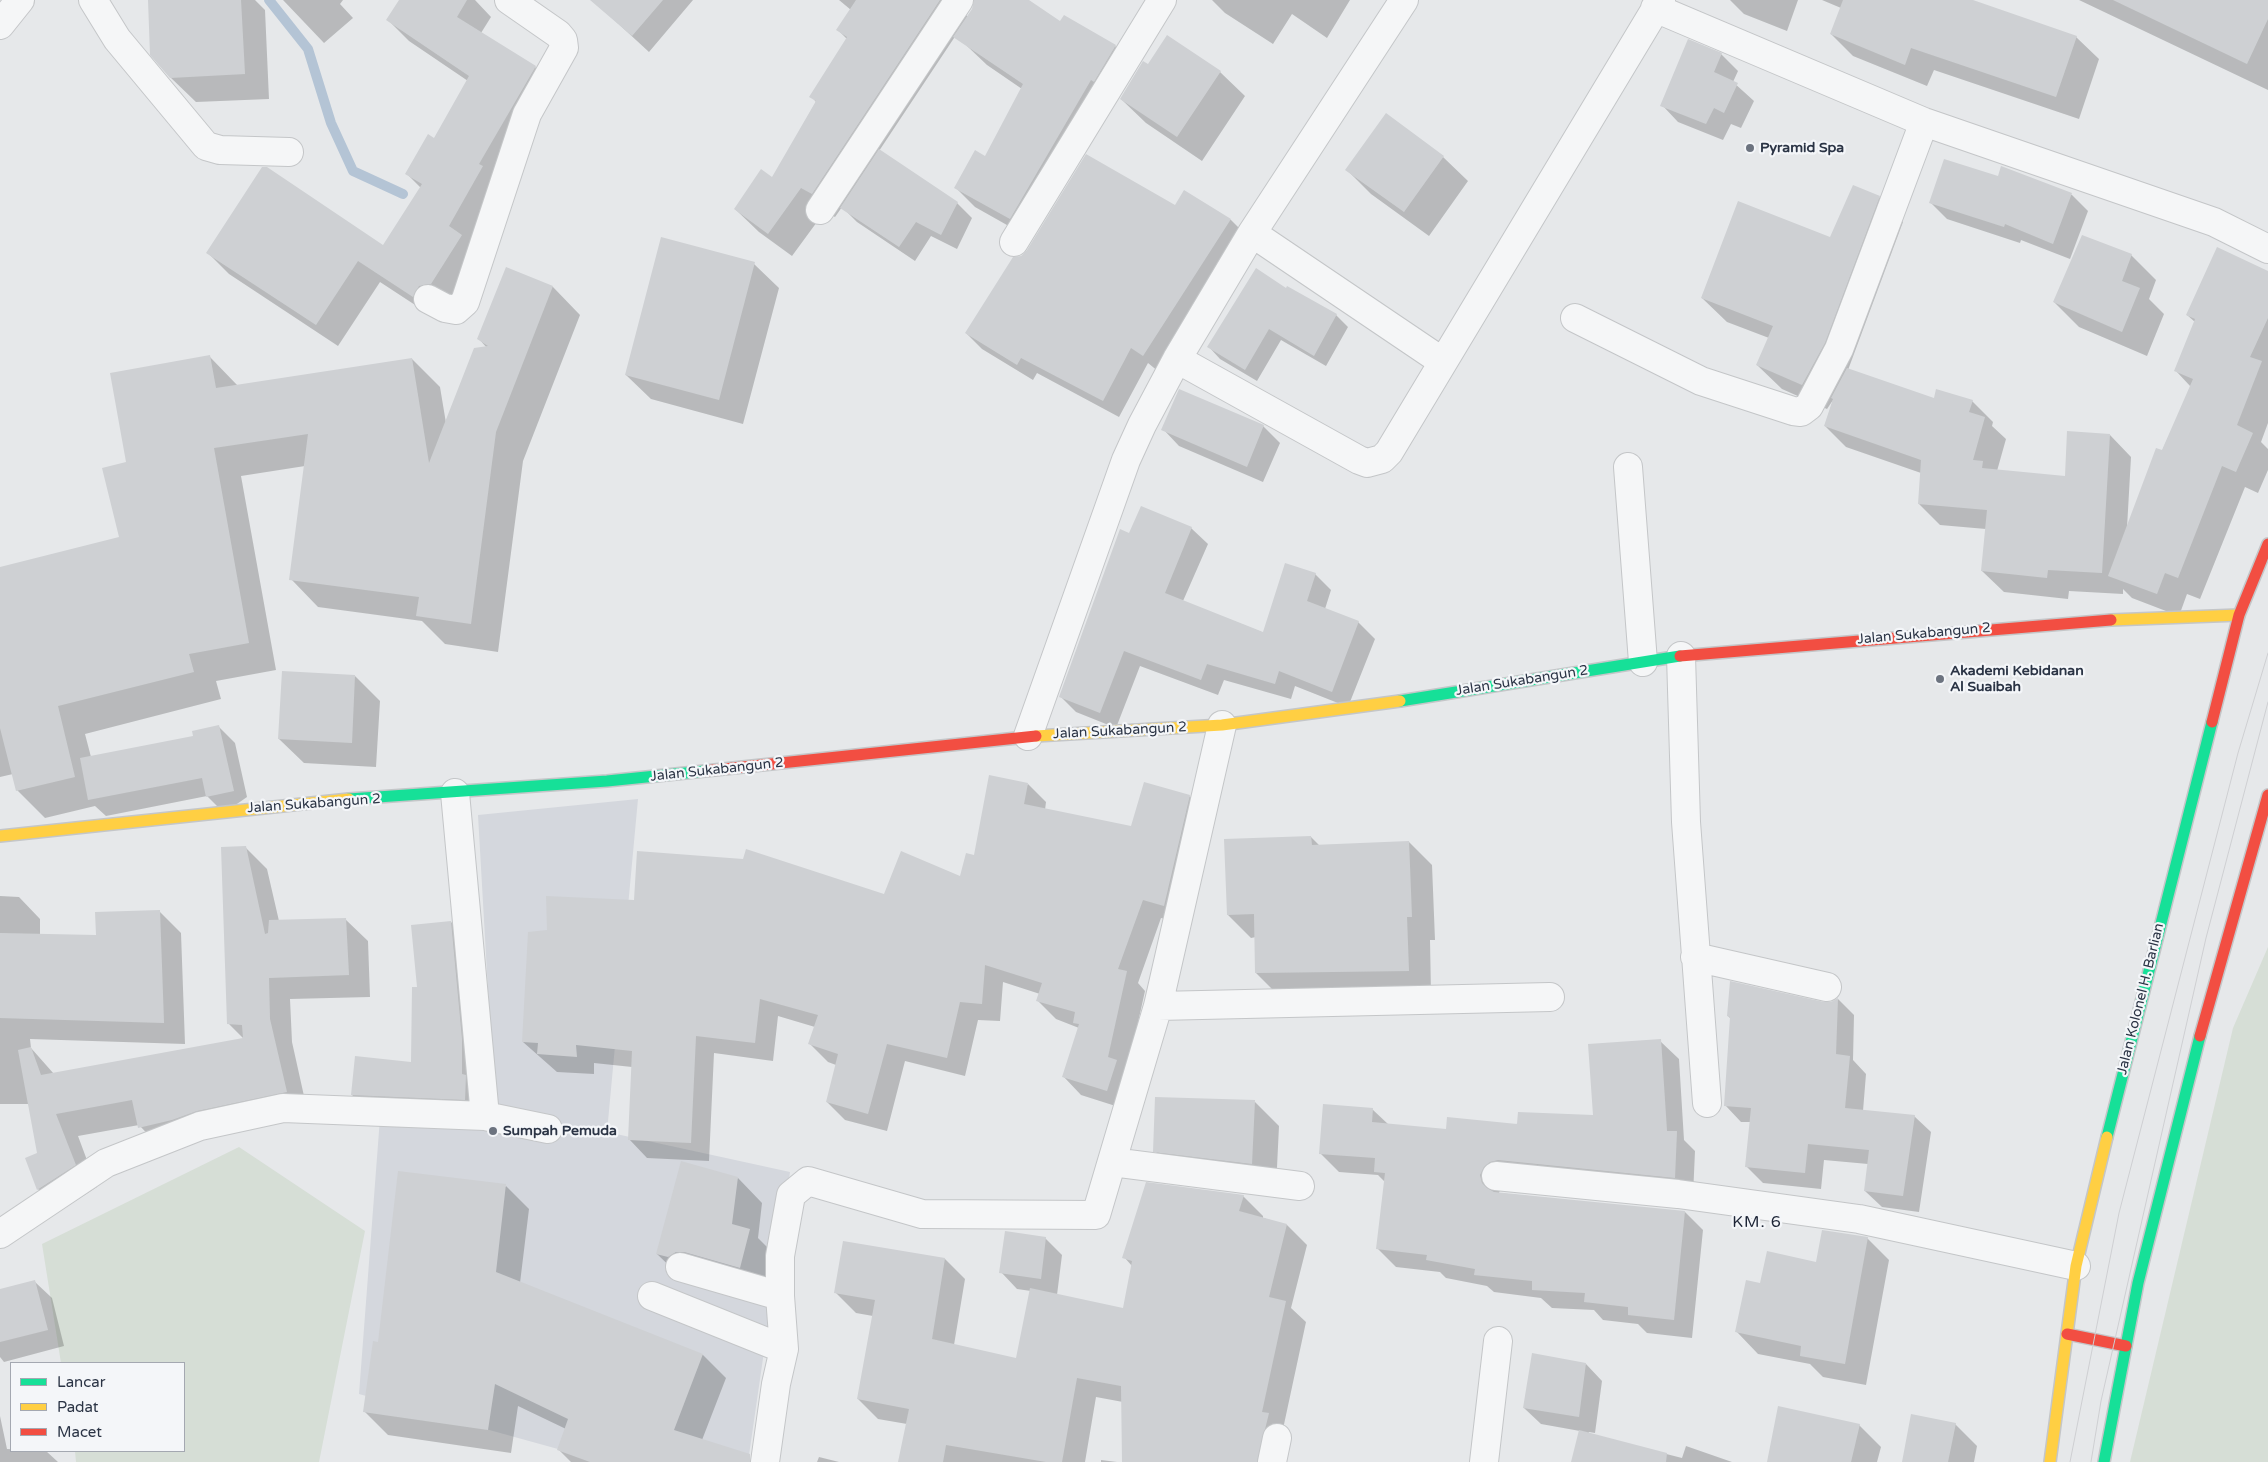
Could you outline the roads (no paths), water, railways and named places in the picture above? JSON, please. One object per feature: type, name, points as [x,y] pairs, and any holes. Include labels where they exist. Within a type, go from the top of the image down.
[{"type":"main road","name":"Jalan Kolonel H. Barlian","points":[[2050,1462],[2076,1266],[2124,1064],[2239,615],[2268,544]]},
{"type":"main road","name":"Jalan Sukabangun 2","points":[[0,836],[302,803],[607,781],[1028,736],[1222,725],[1391,702],[1681,656],[2104,620],[2239,615]]},
{"type":"main road","points":[[2104,1462],[2138,1283],[2190,1072],[2268,795]]},
{"type":"main road","points":[[2067,1334],[2126,1346]]},
{"type":"street","points":[[0,25],[20,0]]},
{"type":"street","points":[[93,0],[117,39],[206,146],[220,150],[289,152]]},
{"type":"street","points":[[428,299],[445,308],[456,310],[465,302],[527,114],[564,48],[563,40],[558,34],[509,0]]},
{"type":"street","points":[[820,210],[958,0]]},
{"type":"street","points":[[1014,242],[1162,0]]},
{"type":"street","points":[[1028,736],[1126,460],[1142,425],[1177,359],[1252,233],[1404,0]]},
{"type":"street","points":[[1177,359],[1367,463],[1382,459],[1389,452],[1658,4],[1924,122],[2214,222],[2268,248]]},
{"type":"street","points":[[1576,318],[1701,381],[1801,412],[1810,406],[1839,349],[1924,122]]},
{"type":"street","points":[[1252,233],[1443,362]]},
{"type":"street","points":[[1628,467],[1643,662]]},
{"type":"street","points":[[1681,656],[1686,822],[1707,1103]]},
{"type":"street","points":[[765,1462],[776,1384],[784,1349],[780,1296],[780,1256],[791,1195],[808,1181],[922,1214],[1096,1215],[1158,1006],[1222,725]]},
{"type":"street","points":[[455,793],[485,1116]]},
{"type":"street","points":[[1695,957],[1827,987]]},
{"type":"street","points":[[1158,1006],[1550,997]]},
{"type":"street","points":[[0,1234],[106,1163],[200,1126],[283,1108],[485,1116],[548,1129]]},
{"type":"street","points":[[1112,1162],[1300,1186]]},
{"type":"street","points":[[1496,1176],[1678,1194],[1859,1219],[2076,1266]]},
{"type":"street","points":[[680,1267],[780,1296]]},
{"type":"street","points":[[652,1296],[784,1349]]},
{"type":"street","points":[[1484,1462],[1498,1341]]},
{"type":"waterway","points":[[269,0],[308,49],[331,123],[353,171],[403,194]]},
{"type":"tram line","points":[[2070,1462],[2119,1213],[2238,753],[2268,653]]},
{"type":"tram line","points":[[2091,1462],[2101,1401],[2206,938],[2268,702]]},
{"type":"place","name":"Pyramid Spa","points":[[1750,148]]},
{"type":"place","name":"Akademi Kebidanan Al Suaibah","points":[[1940,679]]},
{"type":"place","name":"Sumpah Pemuda","points":[[493,1131]]},
{"type":"district","name":"KM. 6","points":[[1757,1223]]}]
